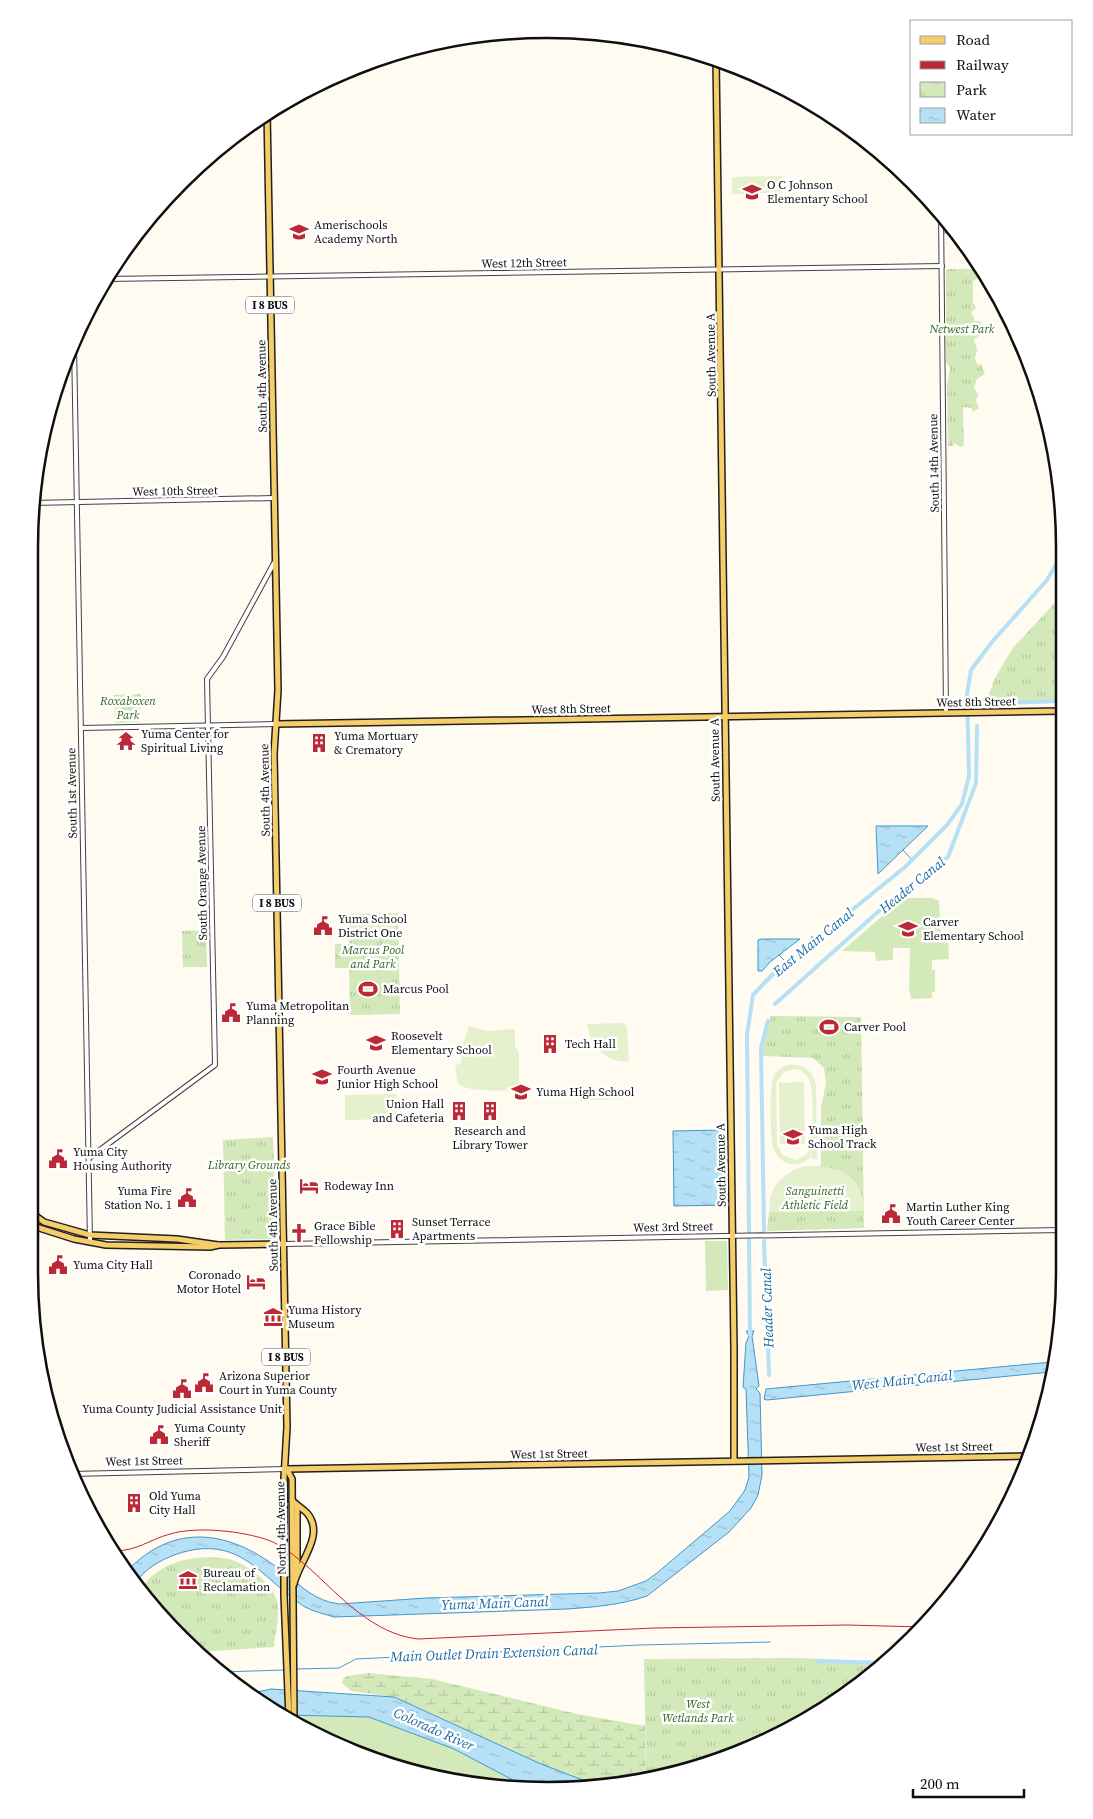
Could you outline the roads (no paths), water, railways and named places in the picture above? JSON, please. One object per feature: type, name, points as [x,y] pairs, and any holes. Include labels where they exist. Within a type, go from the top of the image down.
[{"type":"main road","name":"South Avenue A","points":[[716,67],[734,1461]]},
{"type":"main road","name":"South 4th Avenue","points":[[267,121],[278,690],[274,766],[284,1244],[286,1469]]},
{"type":"main road","name":"West 8th Street","points":[[276,724],[1056,710]]},
{"type":"main road","points":[[38,1218],[44,1222],[90,1238]]},
{"type":"main road","points":[[38,1227],[122,1246],[210,1247],[219,1245],[284,1244]]},
{"type":"main road","name":"West 1st Street","points":[[286,1469],[1021,1456]]},
{"type":"main road","name":"North 4th Avenue","points":[[286,1469],[292,1479],[291,1703]]},
{"type":"main road","name":"North 4th Avenue","points":[[286,1469],[284,1478],[284,1595],[290,1651]]},
{"type":"main road","points":[[292,1500],[310,1518],[312,1533],[310,1549],[293,1580]]},
{"type":"main road","points":[[297,1506],[297,1574]]},
{"type":"main road","name":"I 8 BUS","points":[[290,1712],[291,1703]]},
{"type":"main road","name":"I 8 BUS","points":[[291,1703],[293,1713]]},
{"type":"street","name":"South 14th Avenue","points":[[941,226],[946,713]]},
{"type":"street","name":"West 12th Street","points":[[114,279],[942,266]]},
{"type":"street","name":"South 1st Avenue","points":[[74,357],[90,1238]]},
{"type":"street","name":"West 10th Street","points":[[40,503],[274,498]]},
{"type":"street","name":"South Orange Avenue","points":[[89,1158],[215,1065],[207,679],[224,657],[275,562]]},
{"type":"street","name":"West 8th Street","points":[[81,728],[276,724]]},
{"type":"street","name":"West 3rd Street","points":[[284,1244],[1056,1230]]},
{"type":"street","name":"West 1st Street","points":[[79,1474],[286,1469]]},
{"type":"water","points":[[876,826],[928,826],[878,874]]},
{"type":"water","points":[[800,939],[770,962],[762,971],[758,971],[758,940]]},
{"type":"water","points":[[725,1130],[727,1205],[674,1206],[673,1131]]},
{"type":"water","name":"Yuma Main Canal","points":[[746,1331],[754,1331],[752,1336],[759,1386],[756,1389],[760,1393],[762,1475],[758,1495],[751,1508],[729,1532],[647,1596],[617,1604],[567,1609],[334,1617],[305,1607],[248,1562],[234,1554],[218,1549],[199,1549],[171,1556],[159,1562],[140,1578],[132,1567],[145,1555],[164,1544],[184,1538],[204,1537],[224,1540],[244,1547],[264,1558],[315,1596],[339,1604],[426,1598],[599,1593],[618,1591],[646,1581],[730,1511],[745,1490],[749,1477],[746,1389],[743,1387],[746,1343],[749,1336]]},
{"type":"water","name":"West Main Canal","points":[[1047,1362],[1046,1372],[767,1400],[764,1399],[766,1389]]},
{"type":"water","name":"Colorado River","points":[[271,1689],[394,1697],[541,1764],[582,1780],[546,1782],[513,1780],[454,1749],[369,1717],[296,1715],[258,1692]]},
{"type":"waterway","points":[[942,233],[947,233]]},
{"type":"waterway","name":"East Main Canal","points":[[750,1335],[747,1035],[753,995],[772,975],[905,867],[947,825],[962,804],[969,776],[967,694],[971,670],[992,642],[1047,580],[1056,565]]},
{"type":"waterway","points":[[1000,703],[1056,701]]},
{"type":"waterway","name":"Header Canal","points":[[775,1004],[889,902],[948,857],[976,783],[977,726]]},
{"type":"waterway","points":[[903,850],[912,860]]},
{"type":"waterway","points":[[779,955],[787,963]]},
{"type":"waterway","name":"Header Canal","points":[[764,1231],[761,1048],[768,1021]]},
{"type":"waterway","name":"Header Canal","points":[[764,1241],[769,1375]]},
{"type":"waterway","name":"Main Outlet Drain Extension Canal","points":[[297,1669],[339,1668],[356,1659],[639,1645],[770,1642]]},
{"type":"waterway","name":"Main Outlet Drain Extension Canal","points":[[817,1661],[873,1663]]},
{"type":"waterway","name":"Main Outlet Drain Extension Canal","points":[[232,1672],[285,1670]]},
{"type":"railway","points":[[121,1551],[162,1536],[193,1530],[233,1532],[268,1540],[290,1552],[346,1602],[372,1622],[402,1636],[418,1639],[654,1628],[847,1625],[911,1627]]},
{"type":"place","name":"O C Johnson Elementary School","points":[[752,192]]},
{"type":"place","name":"Amerischools Academy North","points":[[299,232]]},
{"type":"place","name":"Yuma Center for Spiritual Living","points":[[126,741]]},
{"type":"place","name":"Yuma Mortuary & Crematory","points":[[319,743]]},
{"type":"place","name":"Yuma School District One","points":[[323,926]]},
{"type":"place","name":"Carver Elementary School","points":[[908,929]]},
{"type":"place","name":"Marcus Pool","points":[[368,989]]},
{"type":"place","name":"Yuma Metropolitan Planning","points":[[231,1013]]},
{"type":"place","name":"Carver Pool","points":[[829,1027]]},
{"type":"place","name":"Roosevelt Elementary School","points":[[376,1043]]},
{"type":"place","name":"Tech Hall","points":[[550,1044]]},
{"type":"place","name":"Fourth Avenue Junior High School","points":[[322,1077]]},
{"type":"place","name":"Yuma High School","points":[[521,1092]]},
{"type":"place","name":"Union Hall and Cafeteria","points":[[459,1111]]},
{"type":"place","name":"Research and Library Tower","points":[[490,1111]]},
{"type":"place","name":"Yuma High School Track","points":[[793,1137]]},
{"type":"place","name":"Yuma City Housing Authority","points":[[58,1159]]},
{"type":"place","name":"Rodeway Inn","points":[[309,1186]]},
{"type":"place","name":"Yuma Fire Station No. 1","points":[[187,1198]]},
{"type":"place","name":"Martin Luther King Youth Career Center","points":[[891,1214]]},
{"type":"place","name":"Sunset Terrace Apartments","points":[[397,1229]]},
{"type":"place","name":"Grace Bible Fellowship","points":[[299,1233]]},
{"type":"place","name":"Yuma City Hall","points":[[58,1265]]},
{"type":"place","name":"Coronado Motor Hotel","points":[[256,1282]]},
{"type":"place","name":"Yuma History Museum","points":[[273,1317]]},
{"type":"place","name":"Arizona Superior Court in Yuma County","points":[[204,1383]]},
{"type":"place","name":"Yuma County Judicial Assistance Unit","points":[[182,1389]]},
{"type":"place","name":"Yuma County Sheriff","points":[[159,1435]]},
{"type":"place","name":"Old Yuma City Hall","points":[[134,1503]]},
{"type":"place","name":"Bureau of Reclamation","points":[[188,1580]]},
{"type":"park label","name":"Netwest Park","points":[[962,329]]},
{"type":"park label","name":"Roxaboxen Park","points":[[128,708]]},
{"type":"park label","name":"Marcus Pool and Park","points":[[373,957]]},
{"type":"park label","name":"Library Grounds","points":[[249,1165]]},
{"type":"park label","name":"Sanguinetti Athletic Field","points":[[815,1198]]},
{"type":"park label","name":"West Wetlands Park","points":[[698,1711]]}]
